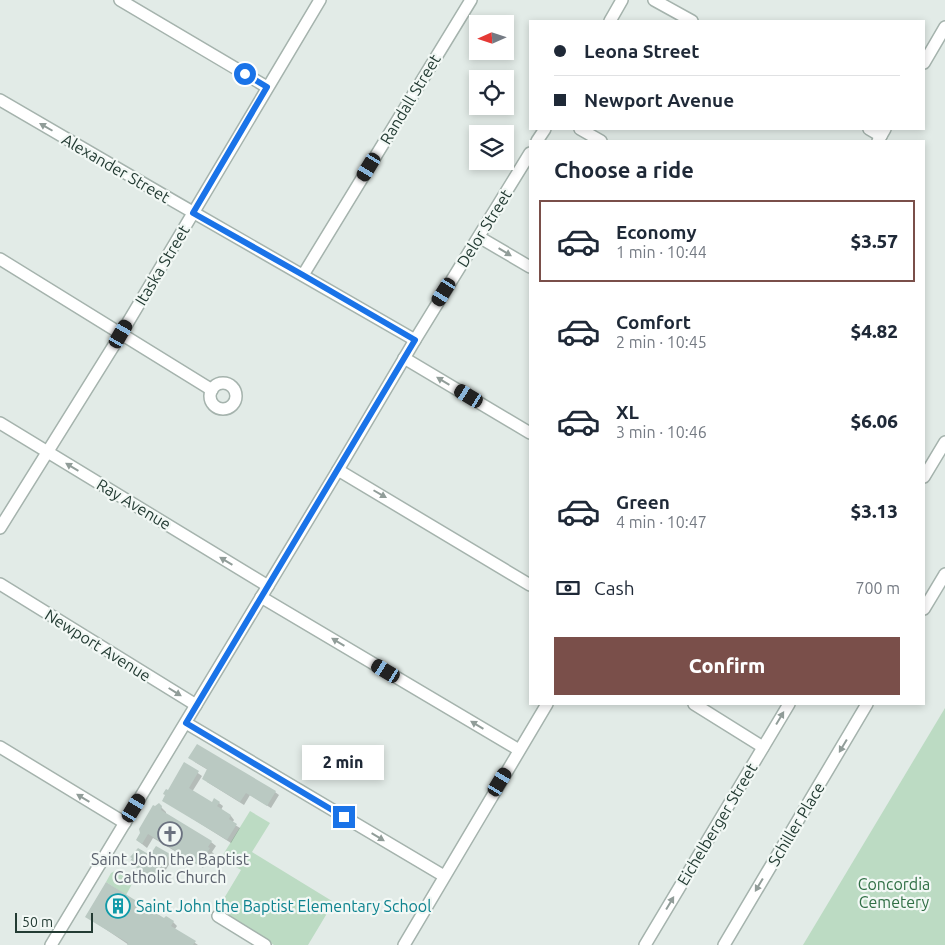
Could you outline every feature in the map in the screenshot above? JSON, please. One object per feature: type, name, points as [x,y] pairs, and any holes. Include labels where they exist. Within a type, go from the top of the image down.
[{"type":"street","points":[[120,0],[267,87]]},
{"type":"street","name":"Itaska Street","points":[[0,528],[121,334],[320,0]]},
{"type":"street","name":"Randall Street","points":[[303,275],[471,0]]},
{"type":"street","points":[[611,20],[622,0]]},
{"type":"street","points":[[654,0],[690,20]]},
{"type":"street","points":[[925,61],[945,27]]},
{"type":"street","name":"Alexander Street","points":[[0,100],[415,340]]},
{"type":"street","points":[[582,130],[599,140]]},
{"type":"street","name":"Delor Street","points":[[51,945],[404,358],[529,155]]},
{"type":"street","points":[[479,237],[529,266]]},
{"type":"street","points":[[0,259],[212,390]]},
{"type":"street","points":[[404,358],[529,432]]},
{"type":"street","name":"Ray Avenue","points":[[0,423],[268,586]]},
{"type":"street","points":[[925,475],[945,442]]},
{"type":"street","points":[[338,470],[529,584]]},
{"type":"street","points":[[925,607],[945,574]]},
{"type":"street","name":"Newport Avenue","points":[[0,584],[196,705]]},
{"type":"street","points":[[261,597],[519,750]]},
{"type":"street","points":[[404,945],[546,705]]},
{"type":"street","points":[[696,705],[763,747]]},
{"type":"street","name":"Eichelberger Street","points":[[645,945],[788,705]]},
{"type":"street","name":"Schiller Place","points":[[724,945],[867,705]]},
{"type":"street","points":[[186,723],[444,876]]},
{"type":"street","points":[[0,747],[125,823]]},
{"type":"street","points":[[218,916],[265,945]]},
{"type":"green space","name":"Concordia Cemetery","points":[[945,708],[945,945],[803,945]]},
{"type":"green space","points":[[250,811],[270,823],[252,852],[332,901],[332,905],[308,945],[274,945],[217,910],[241,870],[221,858]]},
{"type":"green space","points":[[115,871],[132,881],[126,895],[106,882],[111,873]]},
{"type":"building","points":[[197,744],[276,791],[267,806],[246,793],[240,802],[202,779],[207,769],[188,758]]},
{"type":"building","points":[[184,762],[199,771],[189,788],[212,802],[214,798],[220,802],[217,806],[231,815],[229,819],[237,824],[227,840],[162,801],[165,795],[163,794],[164,792],[166,789],[168,790]]},
{"type":"building","name":"Saint John the Baptist Catholic Church","points":[[159,803],[162,806],[161,810],[212,841],[204,859],[202,857],[197,864],[148,834],[142,844],[136,840],[140,833],[139,829],[153,805],[155,806]]},
{"type":"building","points":[[156,846],[170,854],[155,879],[129,863],[132,858],[130,857],[138,848],[150,855]]},
{"type":"building","name":"Saint John the Baptist Elementary School","points":[[106,882],[164,918],[166,916],[174,921],[171,926],[196,941],[193,945],[127,945],[128,943],[85,917]]},
{"type":"place","name":"Saint John the Baptist Catholic Church","points":[[170,834]]},
{"type":"place","name":"Saint John the Baptist Elementary School","points":[[118,906]]},
{"type":"route","points":[[245,74],[267,87],[193,213],[415,340],[186,723],[344,817]]}]
